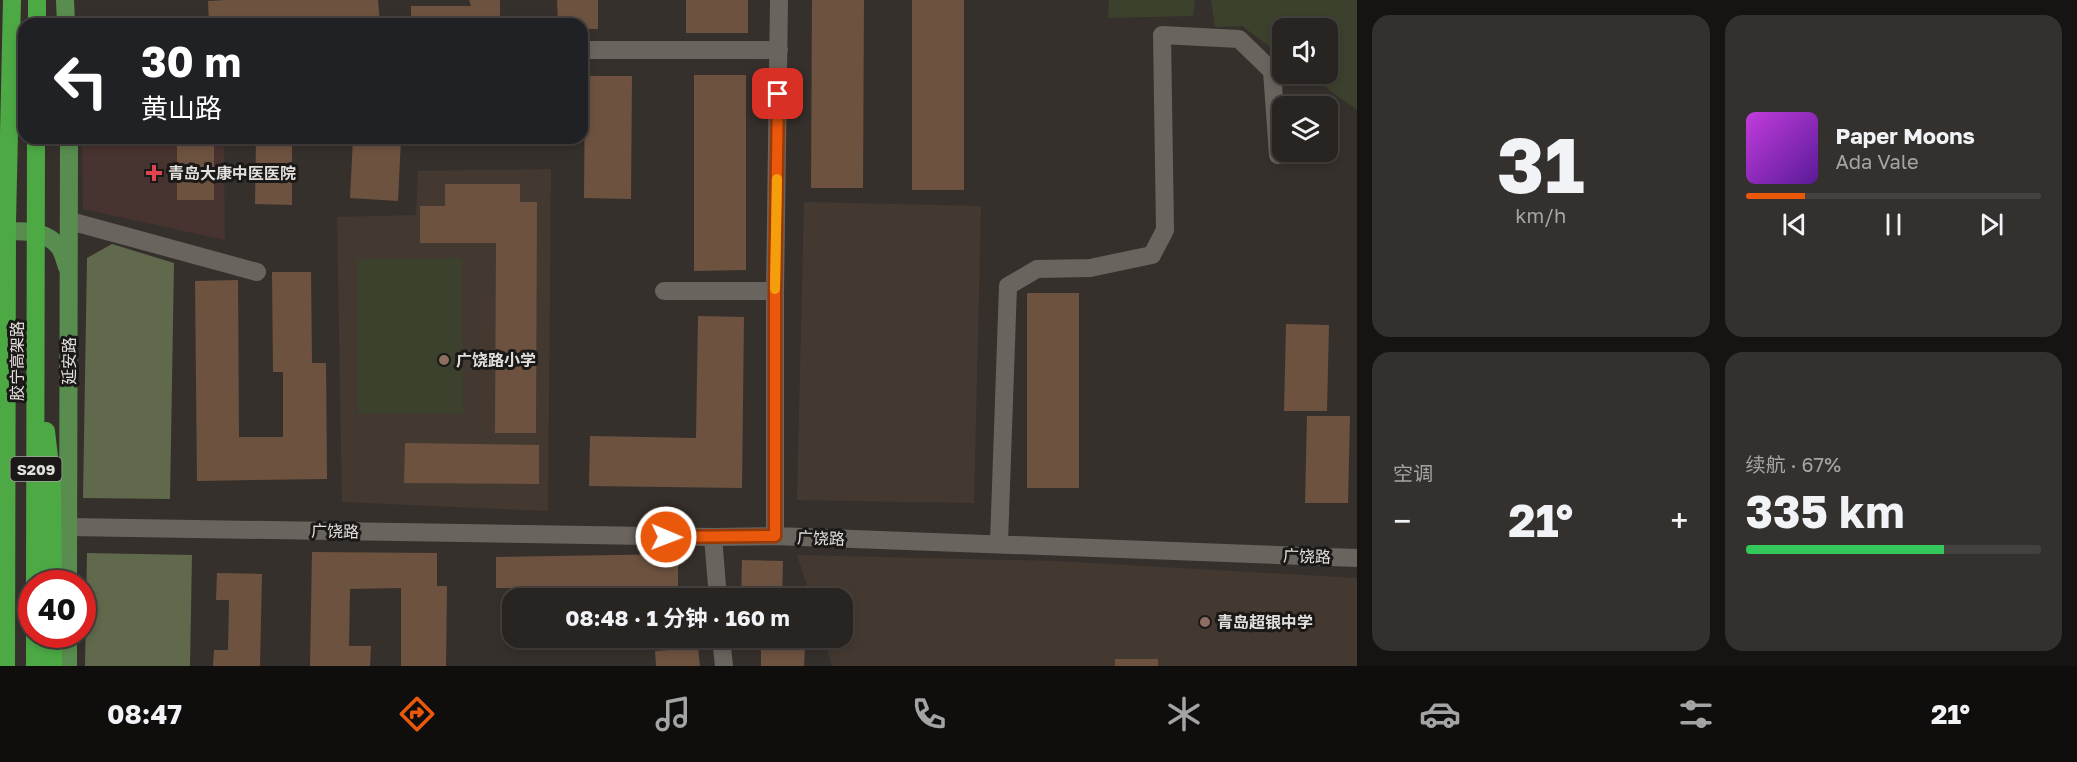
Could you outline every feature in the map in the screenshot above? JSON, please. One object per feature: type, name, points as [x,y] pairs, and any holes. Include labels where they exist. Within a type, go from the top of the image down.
[{"type":"highway","name":"胶宁高架路","points":[[6,666],[7,222],[12,0]]},
{"type":"highway","points":[[37,0],[37,18]]},
{"type":"highway","name":"胶宁高架路","points":[[35,570],[36,144]]},
{"type":"highway","points":[[0,386],[6,354]]},
{"type":"highway","points":[[36,355],[52,483],[52,570]]},
{"type":"highway","points":[[35,648],[35,666]]},
{"type":"highway","points":[[53,648],[53,666]]},
{"type":"main road","points":[[65,0],[66,18]]},
{"type":"main road","name":"延安路","points":[[69,144],[69,570]]},
{"type":"main road","points":[[0,231],[28,231],[47,236],[60,249],[69,271]]},
{"type":"main road","points":[[68,648],[68,666]]},
{"type":"street","points":[[775,536],[775,291],[779,0]]},
{"type":"street","points":[[999,543],[1008,286],[1037,269],[1090,268],[1152,255],[1165,230],[1162,35],[1239,39],[1272,71],[1274,96]]},
{"type":"street","points":[[588,50],[779,50]]},
{"type":"street","points":[[70,221],[257,272]]},
{"type":"street","points":[[664,291],[775,291]]},
{"type":"street","name":"广饶路","points":[[69,527],[775,536],[1357,558]]},
{"type":"street","points":[[713,537],[717,588]]},
{"type":"street","points":[[722,648],[724,666]]},
{"type":"shaded area","name":"青岛大康中医医院","points":[[82,144],[224,144],[225,240],[83,209]]},
{"type":"shaded area","name":"广饶路小学","points":[[551,169],[548,511],[342,502],[337,217],[416,215],[418,171]]},
{"type":"shaded area","points":[[804,202],[981,206],[974,503],[797,500]]},
{"type":"shaded area","points":[[797,555],[1054,561],[1357,578],[1357,666],[832,666],[826,648],[853,648],[853,588],[808,588]]},
{"type":"green space","points":[[1109,0],[1195,0],[1193,16],[1108,18]]},
{"type":"green space","points":[[1211,0],[1357,0],[1357,110],[1321,84],[1338,84],[1338,18],[1272,18],[1272,48],[1242,26],[1215,27]]},
{"type":"green space","points":[[112,244],[174,263],[170,499],[83,498],[87,258]]},
{"type":"green space","points":[[462,258],[463,414],[358,414],[357,259]]},
{"type":"green space","points":[[87,553],[192,555],[190,666],[85,666],[85,648],[96,648],[96,570],[87,570]]},
{"type":"building","points":[[378,0],[380,18],[209,18],[208,1]]},
{"type":"building","points":[[469,0],[500,0],[500,18],[411,18],[411,6],[471,6]]},
{"type":"building","points":[[557,0],[598,0],[598,29],[588,29],[588,18],[558,18]]},
{"type":"building","points":[[686,0],[748,0],[748,33],[686,33]]},
{"type":"building","points":[[812,0],[864,0],[863,188],[811,188]]},
{"type":"building","points":[[912,0],[964,0],[964,190],[912,190]]},
{"type":"building","points":[[694,75],[746,75],[746,270],[694,271]]},
{"type":"building","points":[[588,76],[632,76],[631,199],[584,198],[584,144],[588,144]]},
{"type":"building","points":[[177,144],[214,144],[214,200],[177,200]]},
{"type":"building","points":[[256,144],[292,144],[292,205],[255,204]]},
{"type":"building","points":[[353,144],[401,144],[398,201],[350,198]]},
{"type":"building","points":[[445,184],[520,184],[520,202],[537,202],[536,433],[495,433],[496,243],[420,243],[420,206],[445,206]]},
{"type":"building","points":[[272,272],[311,272],[312,363],[326,363],[327,479],[197,481],[195,281],[238,280],[239,437],[283,437],[283,372],[273,372]]},
{"type":"building","points":[[1027,293],[1079,293],[1079,488],[1027,488]]},
{"type":"building","points":[[698,316],[744,317],[742,488],[589,486],[590,436],[696,438]]},
{"type":"building","points":[[1286,324],[1329,325],[1327,411],[1284,411]]},
{"type":"building","points":[[1307,416],[1350,416],[1348,503],[1305,503]]},
{"type":"building","points":[[405,443],[539,445],[539,484],[404,483]]},
{"type":"building","points":[[312,552],[437,553],[437,586],[447,586],[446,666],[401,666],[401,588],[350,589],[349,646],[371,646],[370,666],[310,666]]},
{"type":"building","points":[[678,554],[678,588],[496,588],[496,557]]},
{"type":"building","points":[[742,560],[783,561],[782,588],[741,588]]},
{"type":"building","points":[[217,573],[262,574],[260,666],[213,666],[214,650],[228,650],[229,600],[216,600]]},
{"type":"building","points":[[698,648],[700,666],[656,666],[655,651]]},
{"type":"building","points":[[761,648],[805,648],[804,666],[761,666]]},
{"type":"building","points":[[1115,659],[1158,659],[1158,666],[1115,666]]},
{"type":"slow traffic","points":[[775,289],[777,179]]},
{"type":"place","name":"青岛大康中医医院","points":[[154,173]]},
{"type":"place","name":"广饶路小学","points":[[444,360]]},
{"type":"place","name":"青岛超银中学","points":[[1205,622]]},
{"type":"route","points":[[666,537],[775,536],[778,94]]}]
